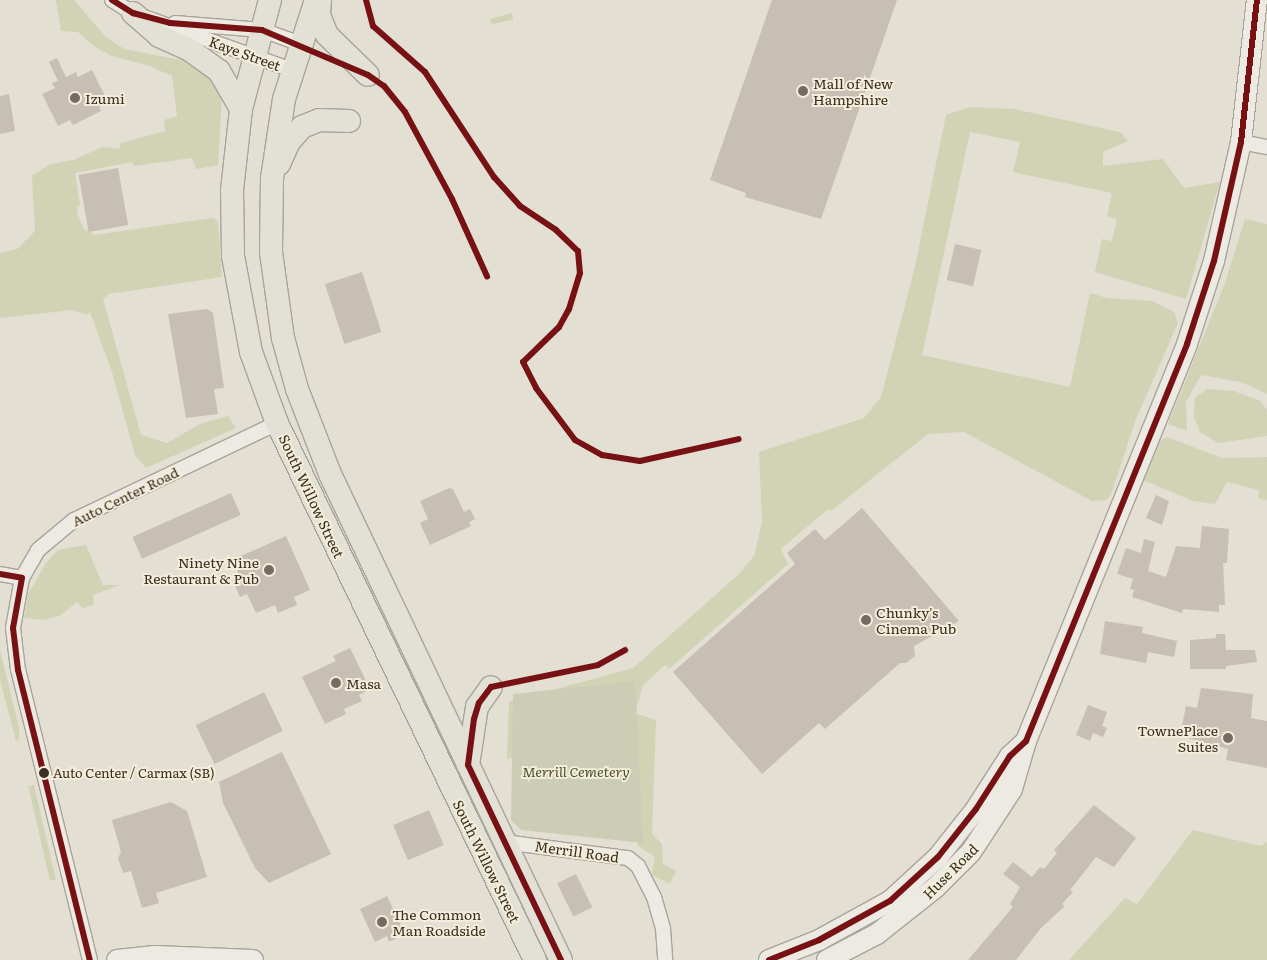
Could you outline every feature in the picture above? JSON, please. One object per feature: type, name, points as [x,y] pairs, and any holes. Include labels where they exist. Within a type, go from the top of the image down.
[{"type":"main road","name":"South Willow Street","points":[[270,0],[241,110],[232,190],[233,256],[251,352],[278,423],[535,960]]},
{"type":"main road","points":[[318,0],[319,15],[327,35],[368,75]]},
{"type":"main road","name":"South Willow Street","points":[[318,0],[292,70],[277,131],[272,178],[273,282],[283,338],[297,389],[330,474],[561,960]]},
{"type":"main road","points":[[133,13],[159,36],[190,50],[219,71],[241,110]]},
{"type":"main road","points":[[272,178],[289,142],[302,127],[319,120],[349,121]]},
{"type":"main road","points":[[468,765],[479,703],[491,687]]},
{"type":"street","name":"Kaye Street","points":[[112,0],[133,13],[170,24],[292,70]]},
{"type":"street","name":"Huse Road","points":[[827,960],[898,919],[962,862],[983,835],[1012,789],[1026,741],[1187,344],[1216,252],[1241,142],[1261,33],[1258,0]]},
{"type":"street","name":"Kaye Street","points":[[170,24],[200,23],[262,30],[301,44]]},
{"type":"street","points":[[1241,142],[1267,147]]},
{"type":"street","name":"Auto Center Road","points":[[90,960],[18,670],[13,628],[22,578],[38,550],[74,520],[278,423]]},
{"type":"street","points":[[0,574],[22,578]]},
{"type":"street","name":"Huse Road","points":[[769,960],[819,940],[890,901],[938,857],[976,808],[1010,756],[1026,741]]},
{"type":"street","name":"Merrill Road","points":[[504,842],[628,858],[638,866],[654,897],[663,928],[665,960]]},
{"type":"street","points":[[117,960],[155,956],[252,960]]},
{"type":"green space","points":[[56,0],[74,0],[106,37],[124,49],[186,61],[209,75],[222,93],[218,165],[196,169],[192,158],[134,166],[132,162],[75,173],[80,206],[77,207],[78,215],[84,229],[95,235],[212,218],[218,221],[222,277],[109,294],[103,299],[141,435],[167,443],[200,424],[228,416],[236,428],[146,468],[135,455],[112,372],[90,312],[87,315],[72,310],[0,318],[0,253],[17,249],[35,231],[32,175],[51,164],[73,160],[103,147],[119,149],[121,143],[165,131],[164,120],[177,116],[172,76],[147,65],[112,56],[95,47],[78,32],[61,31]]},
{"type":"green space","points":[[512,13],[513,20],[492,24],[490,19]]},
{"type":"green space","points":[[970,107],[1014,109],[1120,132],[1128,141],[1103,152],[1103,166],[1163,159],[1184,188],[1220,182],[1186,299],[1095,272],[1102,239],[1112,241],[1117,219],[1107,216],[1112,193],[1013,172],[1020,142],[970,132],[922,355],[1070,387],[1090,293],[1107,298],[1152,301],[1174,312],[1178,323],[1136,419],[1111,495],[1106,500],[1092,501],[964,432],[928,434],[831,511],[828,509],[781,549],[788,564],[669,669],[665,665],[643,685],[635,713],[656,720],[652,834],[662,844],[663,864],[676,871],[670,884],[652,875],[655,857],[638,846],[632,810],[528,759],[507,758],[509,702],[633,668],[739,574],[754,556],[762,522],[759,452],[864,418],[881,397],[914,271],[946,115]]},
{"type":"green space","points":[[1245,219],[1267,224],[1267,394],[1241,382],[1201,375],[1186,402],[1187,431],[1168,424],[1225,283]]},
{"type":"green space","points":[[1208,389],[1234,391],[1260,401],[1267,410],[1267,436],[1218,443],[1200,432],[1194,417],[1195,397]]},
{"type":"green space","points":[[1167,437],[1222,458],[1267,457],[1267,500],[1258,498],[1259,490],[1227,482],[1215,504],[1193,501],[1143,480],[1161,440]]},
{"type":"green space","points":[[86,545],[103,585],[120,585],[93,595],[94,605],[83,608],[77,602],[61,615],[44,620],[24,618],[28,594],[46,563],[58,550]]},
{"type":"green space","points":[[0,650],[19,728],[19,740],[16,741],[0,680]]},
{"type":"green space","name":"Merrill Cemetery","points":[[635,681],[643,843],[521,830],[511,820],[513,694]]},
{"type":"green space","points":[[34,785],[56,880],[50,881],[28,786]]},
{"type":"green space","points":[[1193,830],[1261,846],[1267,842],[1267,960],[1069,960],[1125,898],[1137,904]]},
{"type":"building","name":"Mall of New Hampshire","points":[[772,0],[897,0],[821,219],[745,197],[746,193],[710,180]]},
{"type":"building","name":"Izumi","points":[[57,58],[66,77],[76,72],[78,77],[92,70],[108,102],[99,107],[101,111],[73,125],[70,120],[58,126],[42,94],[55,88],[52,83],[58,81],[49,62]]},
{"type":"building","points":[[9,94],[15,131],[0,134],[0,96]]},
{"type":"building","points":[[118,168],[128,225],[89,232],[79,175]]},
{"type":"building","points":[[955,244],[981,250],[973,286],[947,280]]},
{"type":"building","points":[[362,272],[381,332],[344,344],[325,284]]},
{"type":"building","points":[[207,309],[213,313],[224,388],[214,389],[218,414],[186,418],[168,314]]},
{"type":"building","points":[[449,488],[453,489],[464,512],[470,509],[475,519],[469,522],[471,526],[430,545],[420,523],[428,519],[420,501]]},
{"type":"building","points":[[231,493],[241,515],[142,559],[132,537]]},
{"type":"building","points":[[1156,495],[1169,501],[1162,525],[1146,518]]},
{"type":"building","points":[[862,508],[959,621],[914,646],[915,656],[906,663],[900,663],[825,729],[819,723],[762,774],[673,672],[795,564],[787,553],[815,529],[825,540]]},
{"type":"building","points":[[1202,526],[1229,529],[1227,563],[1223,563],[1225,605],[1219,605],[1219,612],[1183,609],[1182,613],[1132,597],[1134,590],[1130,589],[1133,579],[1117,574],[1126,548],[1141,553],[1144,539],[1155,542],[1148,571],[1166,577],[1176,546],[1200,548]]},
{"type":"building","name":"Ninety Nine Restaurant & Pub","points":[[286,536],[310,590],[294,597],[297,605],[278,613],[275,605],[256,613],[247,594],[240,597],[234,583],[241,580],[232,560]]},
{"type":"building","points":[[1105,621],[1143,627],[1142,633],[1177,641],[1174,657],[1148,652],[1146,663],[1100,654]]},
{"type":"building","points":[[1216,634],[1225,634],[1226,650],[1255,650],[1257,662],[1226,666],[1226,669],[1190,669],[1190,640],[1216,638]]},
{"type":"building","name":"Masa","points":[[350,648],[370,689],[359,695],[362,701],[344,709],[346,714],[325,724],[302,677],[336,661],[333,656]]},
{"type":"building","name":"TownePlace Suites","points":[[1201,688],[1253,694],[1251,718],[1267,721],[1267,768],[1226,760],[1228,749],[1180,736],[1186,706],[1197,708]]},
{"type":"building","points":[[264,692],[283,731],[215,764],[196,725]]},
{"type":"building","points":[[1088,705],[1107,712],[1102,726],[1107,728],[1103,737],[1093,733],[1090,741],[1076,735]]},
{"type":"building","points":[[282,752],[331,854],[269,883],[255,868],[223,803],[219,782]]},
{"type":"building","points":[[171,802],[187,811],[207,877],[156,893],[159,903],[142,908],[131,871],[124,873],[122,870],[118,858],[121,852],[112,820]]},
{"type":"building","points":[[1094,805],[1136,838],[1114,867],[1096,857],[1070,890],[1073,892],[1062,904],[1065,906],[1041,928],[1016,960],[968,960],[1013,907],[1010,904],[1020,887],[1003,874],[1013,862],[1032,877],[1040,867],[1044,869],[1057,853],[1054,850]]},
{"type":"building","points":[[429,810],[444,845],[408,860],[393,825]]},
{"type":"building","points":[[576,874],[592,907],[573,916],[557,883]]},
{"type":"building","name":"The Common Man Roadside","points":[[387,896],[405,934],[389,942],[387,936],[375,942],[360,909]]},
{"type":"transit line","points":[[112,0],[133,13],[170,23],[262,30],[368,75],[384,86],[405,112],[452,199],[487,276]]},
{"type":"transit line","points":[[366,0],[373,26],[425,72],[494,177],[520,206],[556,230],[578,251],[580,273],[569,309],[559,327],[523,362],[536,388],[575,440],[602,455],[640,461],[739,439]]},
{"type":"transit line","points":[[769,960],[819,940],[890,901],[938,857],[976,809],[1010,756],[1026,741],[1187,344],[1214,261],[1241,142],[1257,0]]},
{"type":"transit line","points":[[0,574],[22,578],[13,628],[18,670],[90,960]]},
{"type":"transit line","points":[[561,960],[468,765],[474,719],[479,703],[491,687],[598,665],[625,650]]},
{"type":"place","name":"Mall of New Hampshire","points":[[803,91]]},
{"type":"place","name":"Izumi","points":[[75,98]]},
{"type":"place","name":"Ninety Nine Restaurant & Pub","points":[[269,570]]},
{"type":"place","name":"Chunky's Cinema Pub","points":[[866,620]]},
{"type":"place","name":"Masa","points":[[336,683]]},
{"type":"place","name":"TownePlace Suites","points":[[1228,738]]},
{"type":"place","name":"Auto Center / Carmax (SB)","points":[[44,773]]},
{"type":"place","name":"The Common Man Roadside","points":[[382,922]]}]
